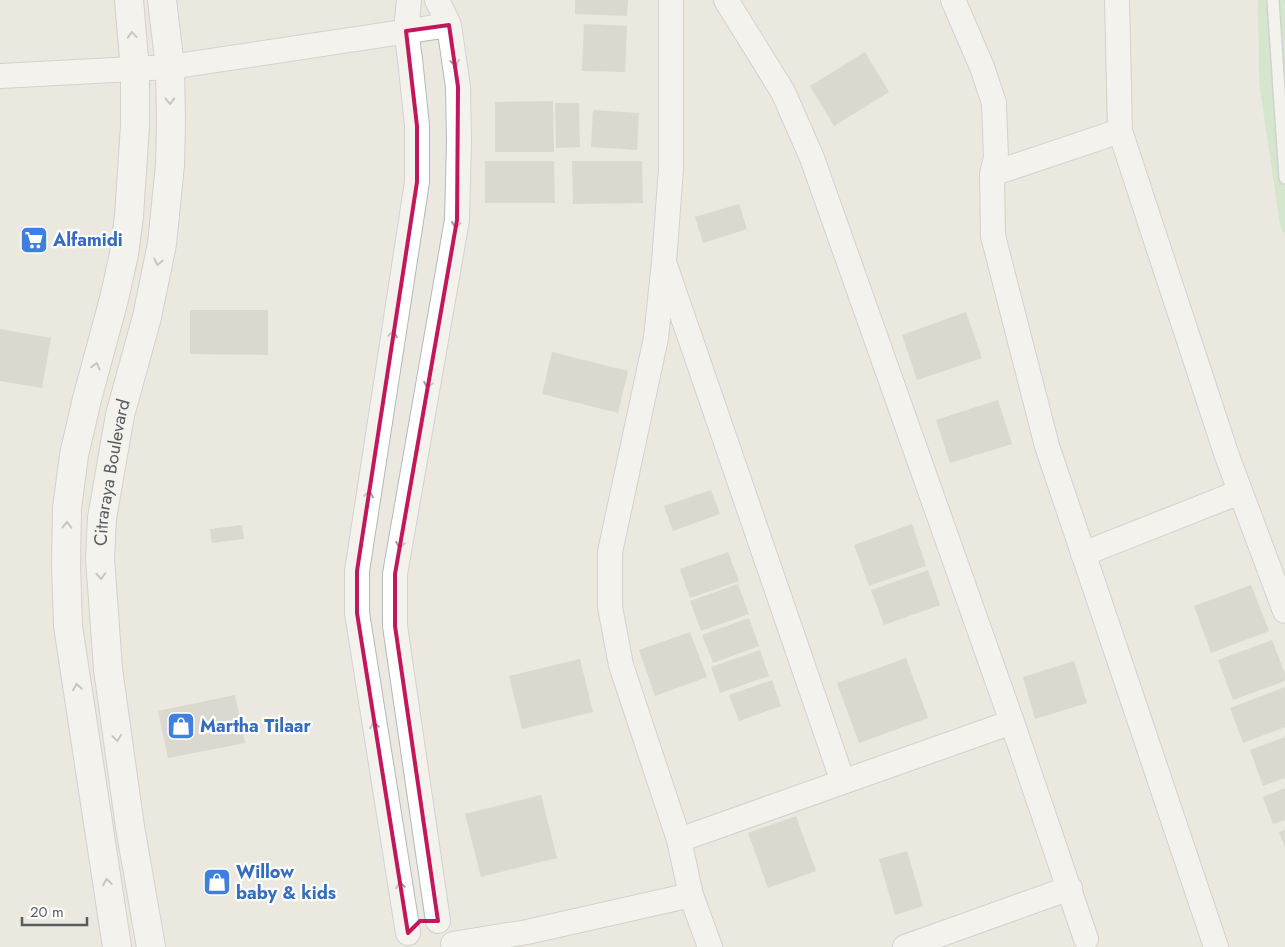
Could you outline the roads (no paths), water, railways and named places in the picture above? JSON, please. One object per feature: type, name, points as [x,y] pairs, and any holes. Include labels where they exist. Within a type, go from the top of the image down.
[{"type":"main road","name":"Citraraya Boulevard","points":[[117,947],[68,626],[67,508],[76,446],[114,299],[124,254],[129,216],[135,126],[135,70],[129,0]]},
{"type":"main road","name":"Citraraya Boulevard","points":[[151,947],[130,827],[108,669],[100,558],[102,518],[120,415],[147,316],[162,244],[170,165],[170,67],[162,0]]},
{"type":"street","points":[[407,940],[357,613],[357,571],[417,182],[417,126],[406,31],[409,0]]},
{"type":"street","points":[[437,0],[450,25],[458,87],[457,220],[395,574],[395,626],[438,921]]},
{"type":"street","points":[[671,0],[671,168],[664,262],[656,338],[610,552],[610,606],[621,665],[679,840],[691,895],[710,947]]},
{"type":"street","points":[[726,0],[783,92],[812,158],[1012,722],[1086,939]]},
{"type":"street","points":[[953,0],[982,67],[994,103],[996,158],[992,174],[993,236],[1047,446],[1216,947]]},
{"type":"street","points":[[1117,0],[1120,131],[1240,492],[1285,611]]},
{"type":"street","points":[[0,76],[170,67],[450,25]]},
{"type":"street","points":[[992,174],[1120,131]]},
{"type":"street","points":[[664,262],[843,782]]},
{"type":"street","points":[[1083,554],[1240,492]]},
{"type":"street","points":[[679,840],[1012,722]]},
{"type":"street","points":[[904,947],[1070,888]]},
{"type":"street","points":[[407,940],[413,926],[420,921],[430,919],[446,926],[452,934],[453,946],[528,940],[691,895]]},
{"type":"lane","points":[[1272,0],[1285,178]]},
{"type":"place","name":"Alfamidi","points":[[34,240]]},
{"type":"place","name":"Martha Tilaar","points":[[181,726]]},
{"type":"place","name":"Willow baby & kids","points":[[217,882]]}]
